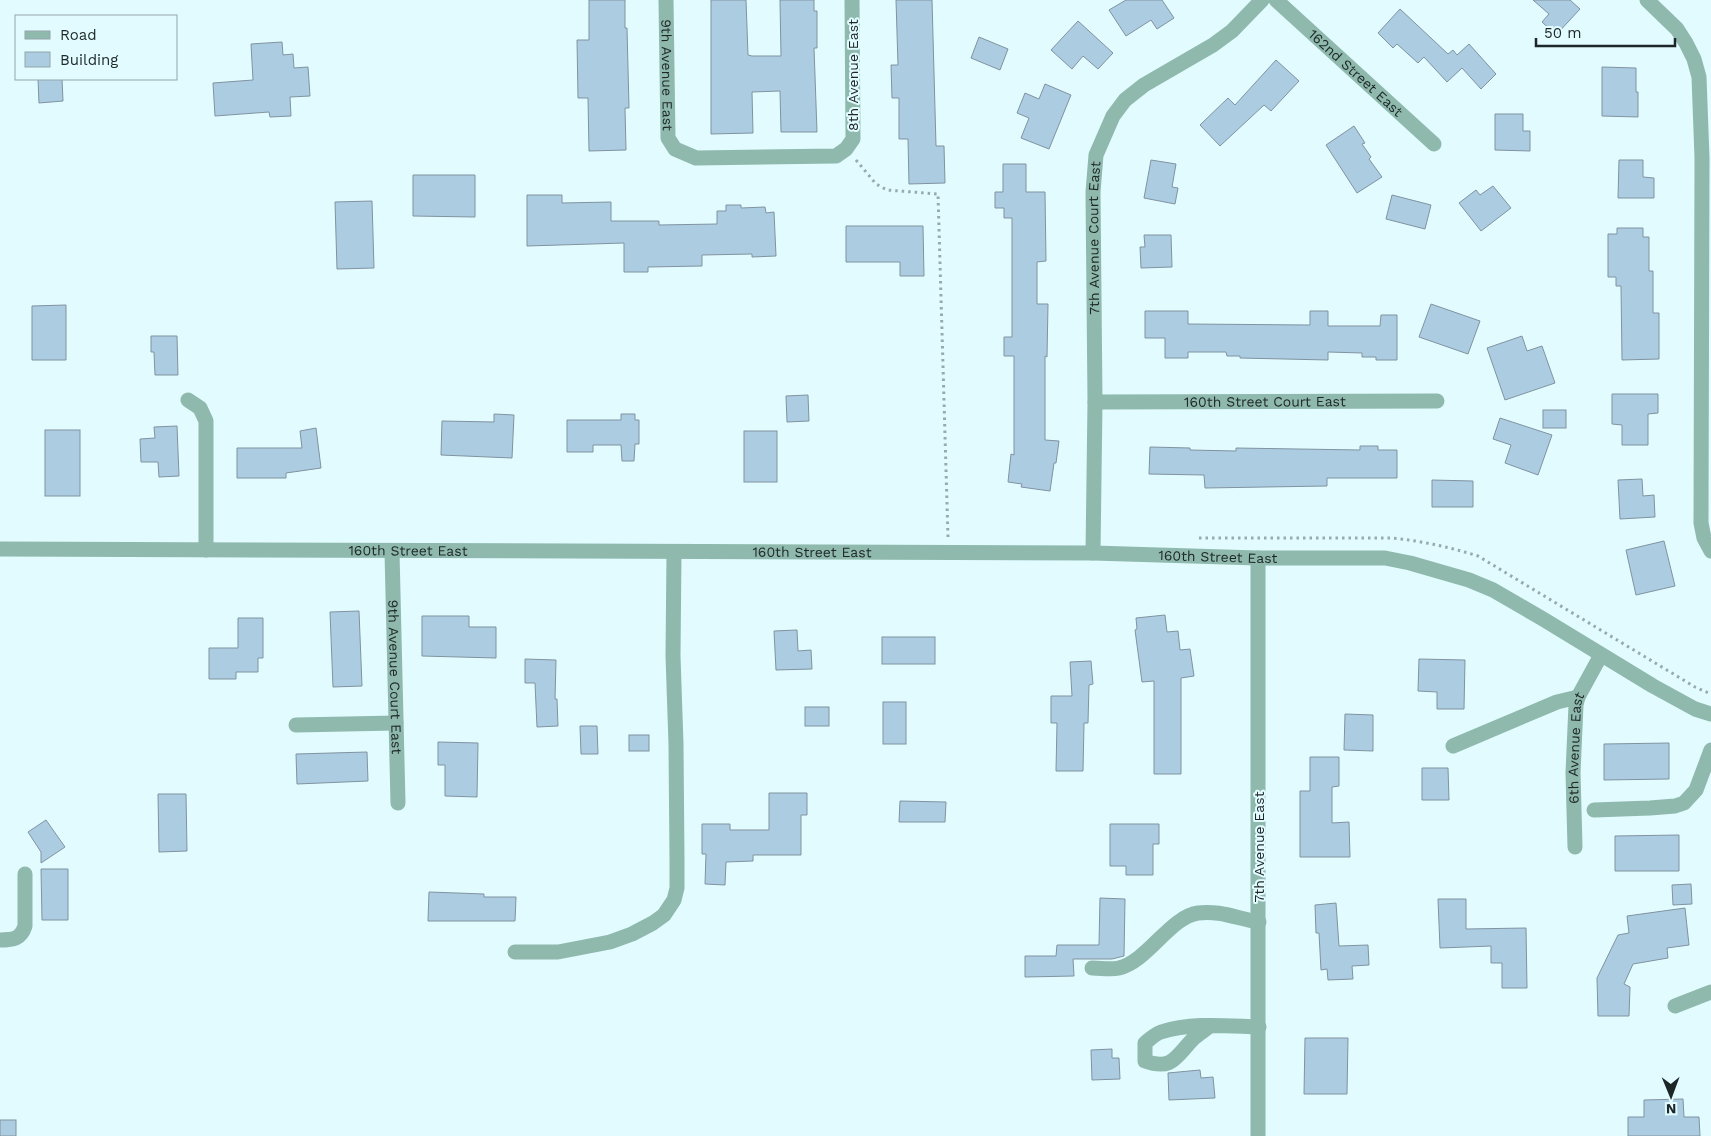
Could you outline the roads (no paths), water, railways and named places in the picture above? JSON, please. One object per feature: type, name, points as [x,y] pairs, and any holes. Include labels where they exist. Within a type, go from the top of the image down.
[{"type":"street","name":"9th Avenue East","points":[[666,0],[668,138],[675,149],[696,158],[836,156],[846,148]]},
{"type":"street","name":"8th Avenue East","points":[[846,148],[853,138],[852,0]]},
{"type":"street","name":"7th Avenue Court East","points":[[1093,553],[1095,402],[1093,192],[1096,155],[1104,133],[1113,116],[1125,100],[1144,84],[1213,45],[1232,31],[1262,0]]},
{"type":"street","name":"162nd Street East","points":[[1276,0],[1434,144]]},
{"type":"street","points":[[1647,0],[1678,29],[1694,59],[1700,86],[1706,158],[1701,523],[1704,538],[1711,551]]},
{"type":"street","points":[[188,400],[200,408],[206,421],[206,550]]},
{"type":"street","name":"160th Street Court East","points":[[1095,402],[1437,401]]},
{"type":"street","name":"160th Street East","points":[[0,549],[392,552],[1093,553],[1258,558],[1385,558],[1469,580],[1492,590],[1543,618],[1652,686],[1695,709],[1711,714]]},
{"type":"street","name":"9th Avenue Court East","points":[[392,552],[398,803]]},
{"type":"street","points":[[515,952],[558,952],[610,942],[632,934],[653,923],[664,915],[674,900],[677,888],[677,860],[673,656],[674,552]]},
{"type":"street","name":"7th Avenue East","points":[[1258,558],[1258,1136]]},
{"type":"street","name":"6th Avenue East","points":[[1575,847],[1573,773],[1576,705],[1602,655]]},
{"type":"street","points":[[1453,746],[1557,702],[1578,698]]},
{"type":"street","points":[[296,725],[396,723]]},
{"type":"street","points":[[1594,810],[1650,808],[1675,806],[1684,803],[1696,790],[1711,750]]},
{"type":"street","points":[[0,940],[17,939],[23,933],[25,926],[25,874]]},
{"type":"street","points":[[1092,968],[1120,968],[1134,961],[1182,920],[1196,913],[1219,912],[1242,920],[1259,922]]},
{"type":"street","points":[[1675,1006],[1711,992]]},
{"type":"street","points":[[1210,1026],[1259,1027]]}]
